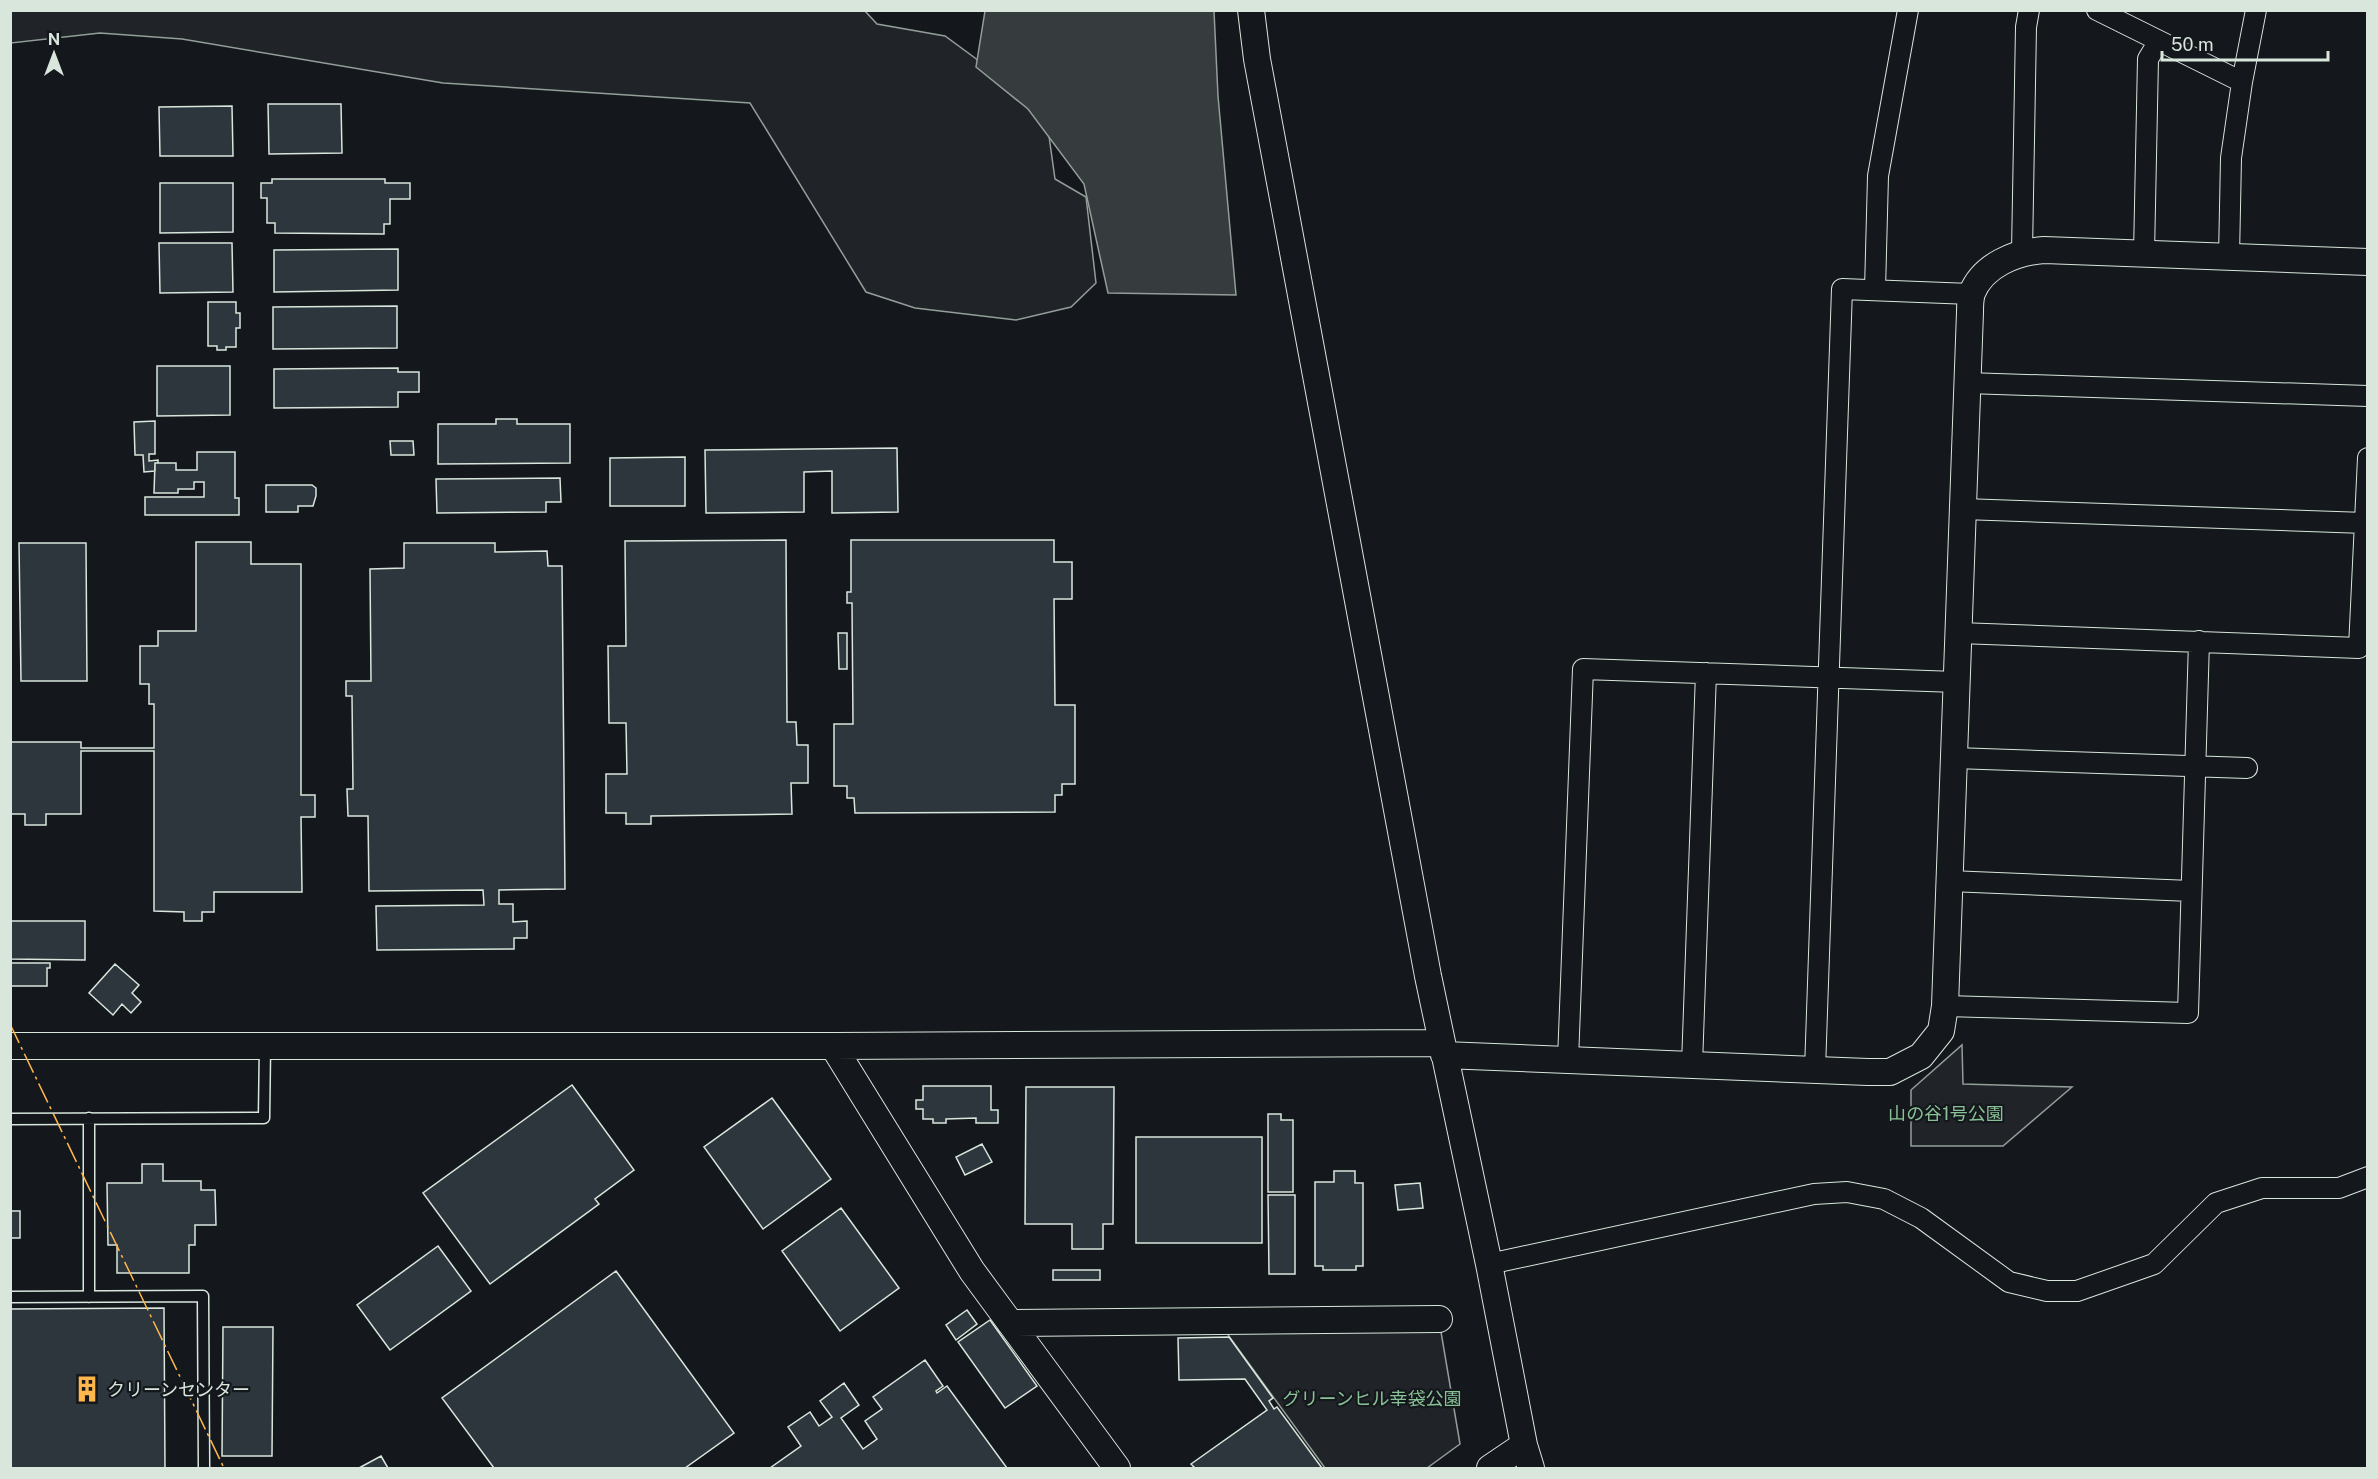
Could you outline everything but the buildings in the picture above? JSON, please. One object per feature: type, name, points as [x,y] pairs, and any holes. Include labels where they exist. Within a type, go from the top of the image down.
[{"type":"street","points":[[1251,10],[1261,82],[1442,1049],[1489,1264],[1527,1456],[1490,1468]]},
{"type":"street","points":[[1875,290],[1878,176],[1908,10]]},
{"type":"street","points":[[2022,252],[2026,27],[2029,10]]},
{"type":"street","points":[[2097,10],[2242,82]]},
{"type":"street","points":[[2229,256],[2231,158],[2242,82],[2256,10]]},
{"type":"street","points":[[2144,254],[2148,59],[2159,41]]},
{"type":"street","points":[[10,1046],[1442,1049],[1568,1060],[1890,1072],[1908,1065],[1921,1056],[1934,1041],[1941,1031],[1945,1006],[1971,294],[1980,280],[2004,260],[2022,252],[2044,250],[2367,262]]},
{"type":"street","points":[[1815,1070],[1842,289],[1971,294]]},
{"type":"street","points":[[1967,382],[2367,396]]},
{"type":"street","points":[[1959,633],[2359,648],[2367,458]]},
{"type":"street","points":[[1963,509],[2365,523]]},
{"type":"street","points":[[1945,1006],[2188,1013],[2199,641]]},
{"type":"street","points":[[1568,1060],[1583,669],[1956,682]]},
{"type":"street","points":[[1692,1065],[1706,674]]},
{"type":"street","points":[[1954,758],[2247,768]]},
{"type":"street","points":[[1949,881],[2191,891]]},
{"type":"street","points":[[833,1046],[972,1271],[1117,1468]]},
{"type":"street","points":[[1489,1264],[1814,1194],[1847,1192],[1884,1199],[1921,1218],[2009,1282],[2047,1291],[2077,1291],[2154,1264],[2216,1203],[2262,1188],[2339,1188],[2367,1177]]},
{"type":"street","points":[[1010,1323],[1439,1319]]},
{"type":"lane","points":[[10,1119],[264,1118],[265,1046]]},
{"type":"lane","points":[[89,1118],[89,1297]]},
{"type":"lane","points":[[10,1297],[202,1296],[204,1468]]},
{"type":"green space","points":[[10,11],[865,11],[877,24],[945,36],[1009,83],[1048,129],[1055,179],[1086,197],[1096,283],[1071,307],[1016,320],[915,308],[866,292],[750,103],[443,83],[182,39],[100,33],[11,43]]},
{"type":"green space","name":"山の谷1号公園","points":[[1962,1045],[1963,1084],[2072,1087],[2003,1146],[1911,1146],[1911,1090]]},
{"type":"green space","name":"グリーンヒル幸袋公園","points":[[1440,1326],[1460,1444],[1427,1468],[1325,1468],[1223,1328]]},
{"type":"shaded area","points":[[985,11],[1214,11],[1218,96],[1236,295],[1108,293],[1084,184],[1028,109],[976,67]]},
{"type":"power","points":[[10,1024],[224,1468]]},
{"type":"place","name":"クリーンセンター","points":[[87,1389]]}]
